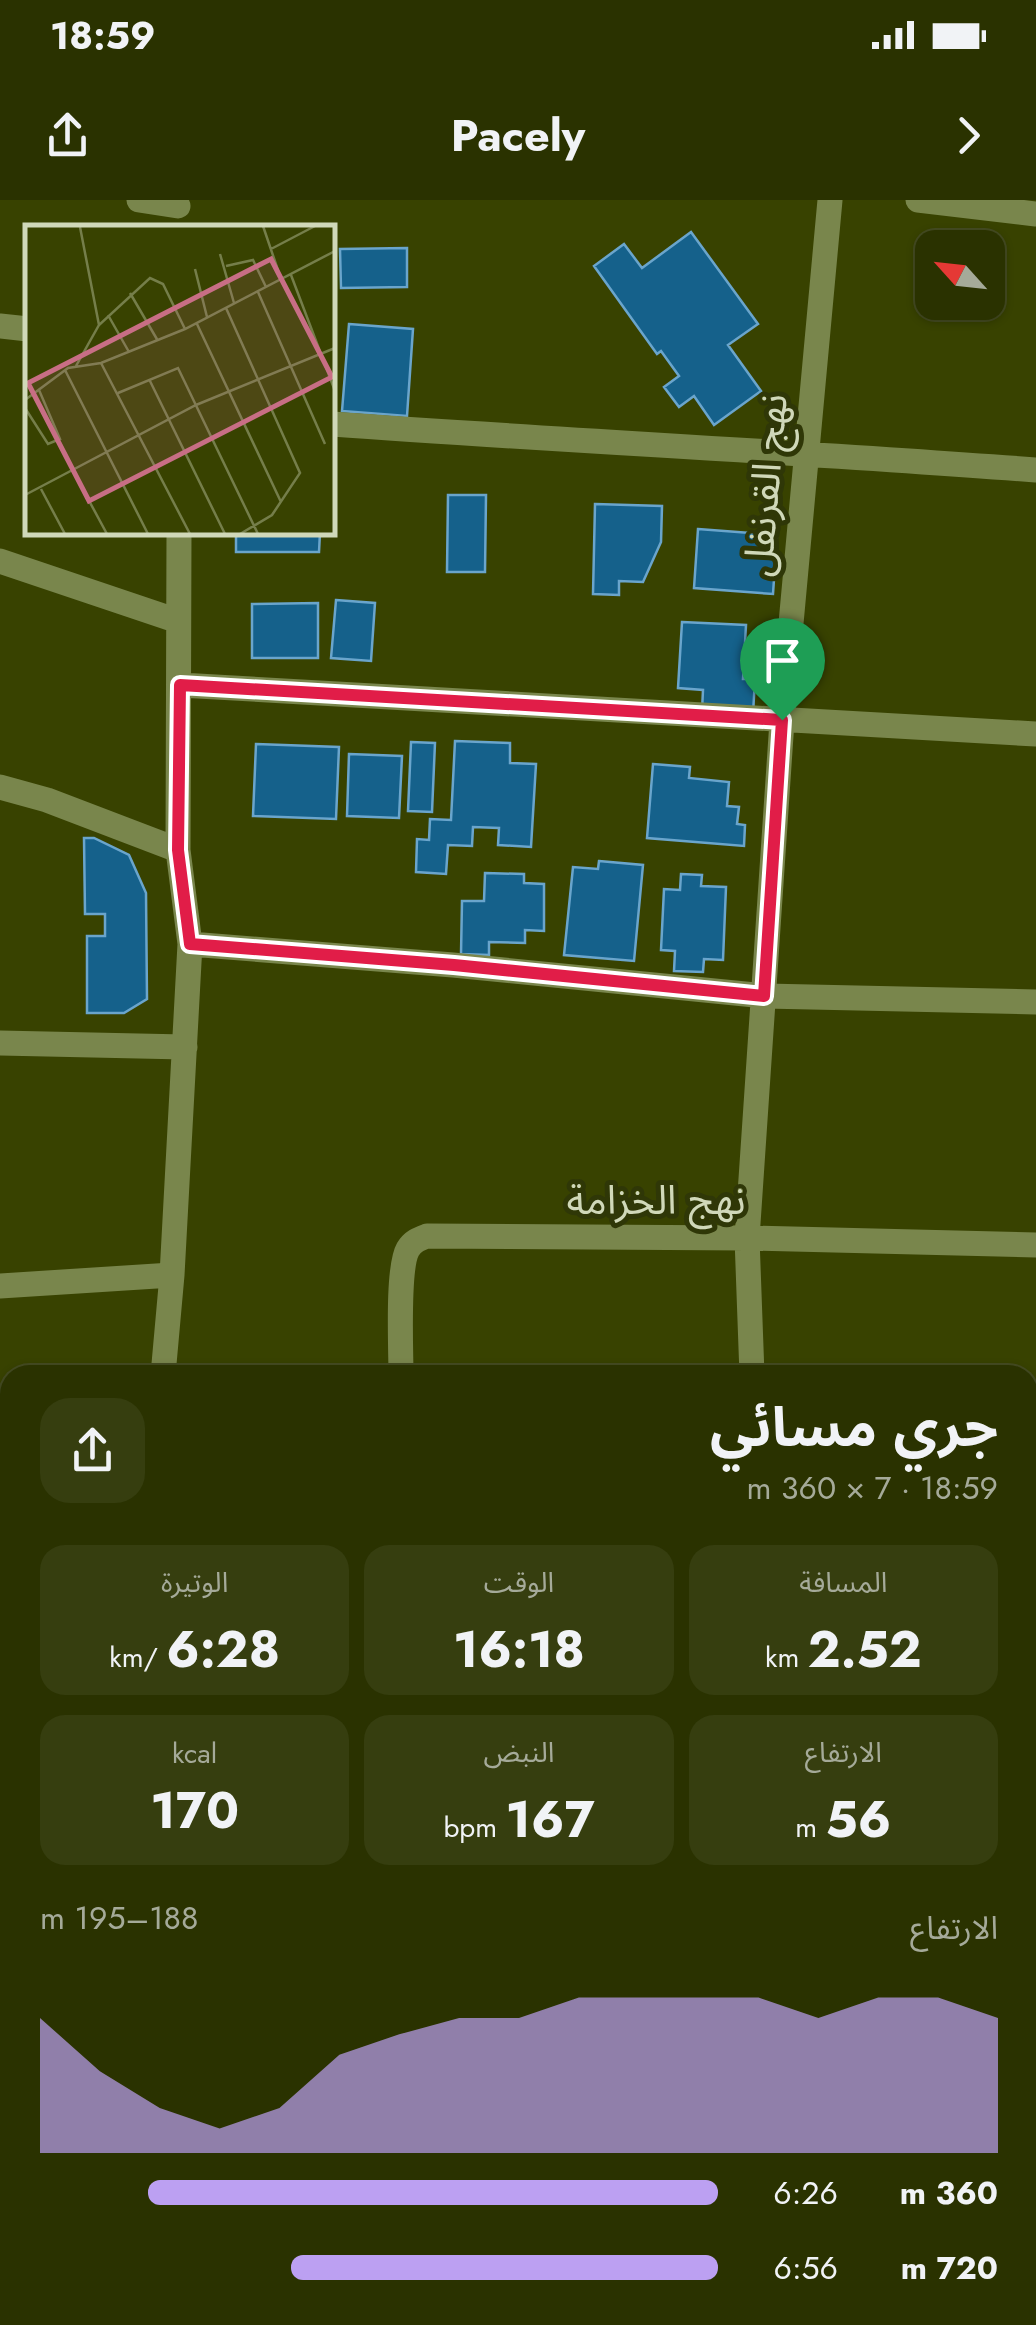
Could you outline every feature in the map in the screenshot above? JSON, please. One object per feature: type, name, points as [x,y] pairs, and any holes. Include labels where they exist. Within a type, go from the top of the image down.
[{"type":"street","points":[[139,200],[178,211]]},
{"type":"street","name":"نهج القرنفل","points":[[752,1365],[748,1238],[782,720],[830,200]]},
{"type":"street","points":[[918,200],[1036,214]]},
{"type":"street","points":[[0,326],[25,329]]},
{"type":"street","points":[[335,424],[1036,470]]},
{"type":"street","points":[[164,1365],[190,944],[178,850],[179,535]]},
{"type":"street","points":[[0,561],[178,621]]},
{"type":"street","points":[[180,685],[1036,734]]},
{"type":"street","points":[[0,788],[47,800],[178,850]]},
{"type":"street","points":[[190,944],[764,996],[1036,1002]]},
{"type":"street","points":[[0,1043],[185,1047]]},
{"type":"street","name":"نهج الخزامة","points":[[400,1365],[402,1264],[410,1246],[427,1236],[748,1238],[1036,1246]]},
{"type":"street","points":[[0,1286],[172,1276]]},
{"type":"building","points":[[691,232],[758,324],[728,345],[761,391],[714,425],[694,396],[679,407],[664,387],[679,376],[661,351],[657,354],[594,266],[624,244],[642,268]]},
{"type":"building","points":[[407,248],[407,287],[341,288],[340,249]]},
{"type":"building","points":[[349,324],[413,329],[407,416],[342,411]]},
{"type":"building","points":[[448,495],[486,495],[485,572],[447,572]]},
{"type":"building","points":[[595,504],[662,506],[661,542],[643,582],[619,581],[619,595],[593,594]]},
{"type":"building","points":[[698,529],[777,535],[773,594],[694,588]]},
{"type":"building","points":[[236,535],[320,535],[319,552],[236,552]]},
{"type":"building","points":[[336,600],[375,603],[371,661],[331,658]]},
{"type":"building","points":[[318,603],[318,658],[252,658],[252,604]]},
{"type":"building","points":[[682,622],[746,625],[743,679],[755,679],[753,714],[702,711],[703,690],[678,688]]},
{"type":"building","points":[[455,741],[510,743],[510,763],[536,764],[531,847],[498,845],[499,828],[473,827],[472,846],[448,845],[446,874],[416,872],[417,839],[429,840],[430,819],[451,820]]},
{"type":"building","points":[[411,742],[435,743],[432,812],[408,811]]},
{"type":"building","points":[[256,744],[339,747],[336,819],[253,816]]},
{"type":"building","points":[[349,754],[402,756],[399,818],[347,816]]},
{"type":"building","points":[[653,764],[690,767],[689,778],[729,782],[727,806],[739,807],[737,824],[745,825],[744,846],[647,838]]},
{"type":"building","points":[[84,838],[94,838],[129,855],[146,893],[147,999],[124,1013],[87,1013],[87,936],[105,936],[105,914],[85,914]]},
{"type":"building","points":[[599,861],[643,865],[634,961],[564,955],[573,867],[598,869]]},
{"type":"building","points":[[485,873],[524,874],[524,883],[544,884],[544,931],[525,930],[525,943],[489,942],[489,955],[461,954],[462,901],[484,901]]},
{"type":"building","points":[[681,874],[702,875],[701,886],[726,887],[723,960],[704,959],[703,972],[674,971],[675,951],[661,950],[664,889],[680,890]]},
{"type":"route","points":[[180,685],[782,720],[764,996],[190,944],[178,850],[180,685]]}]
